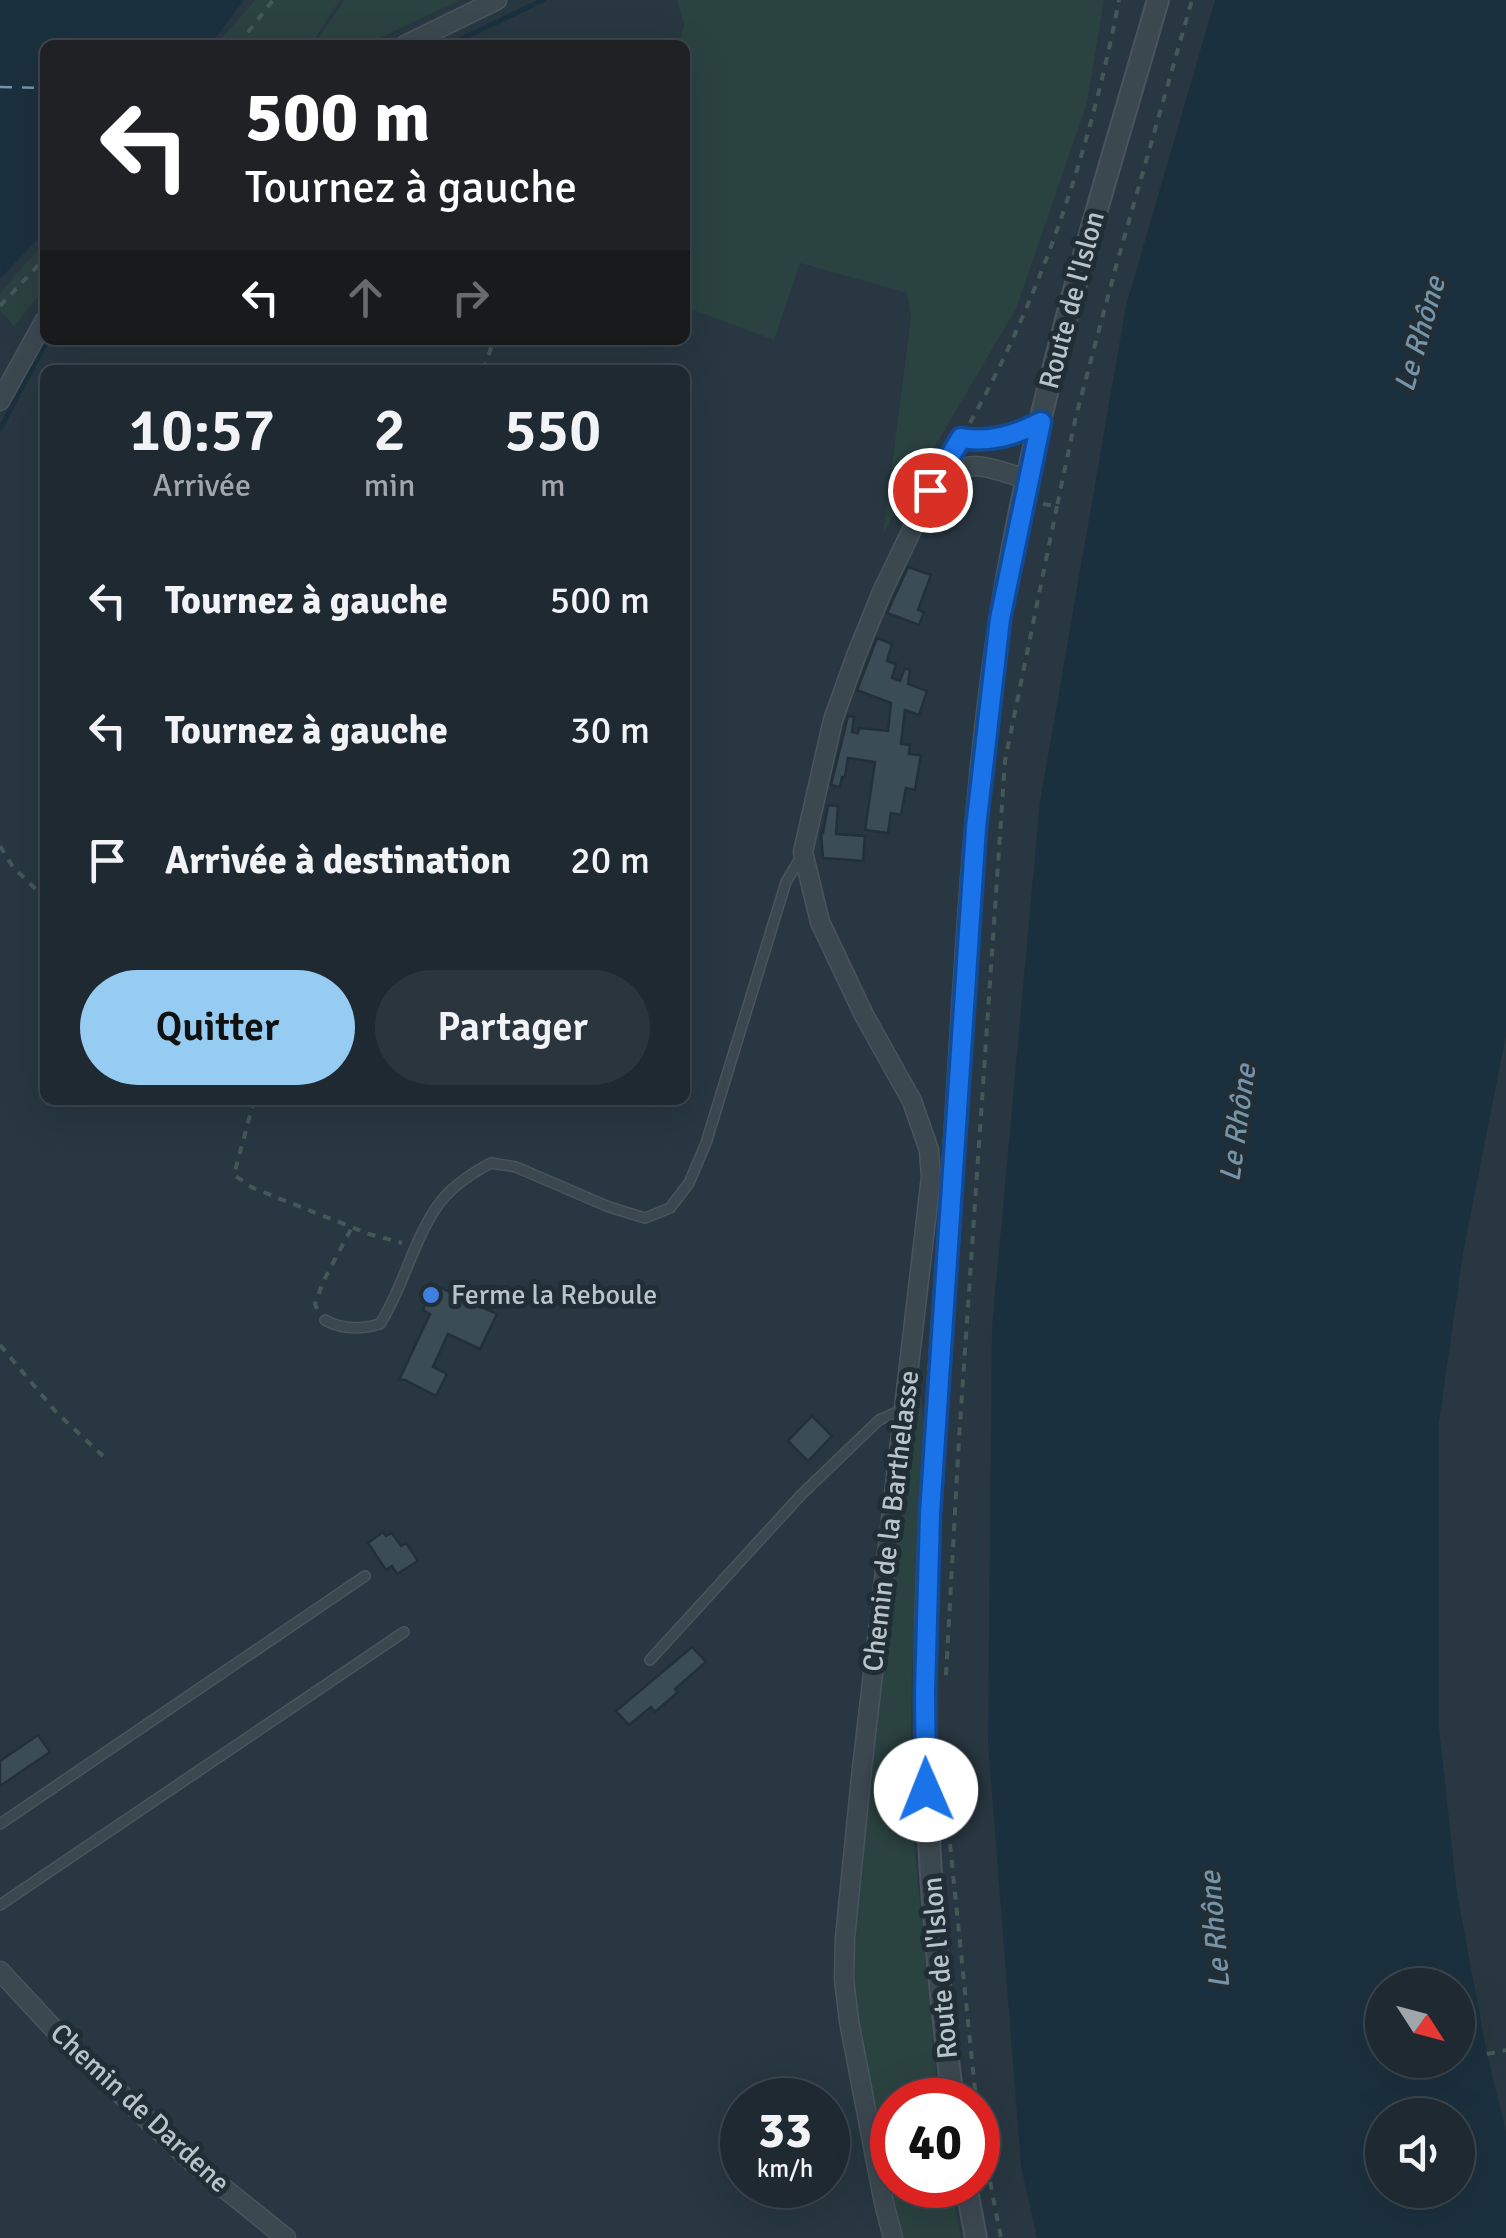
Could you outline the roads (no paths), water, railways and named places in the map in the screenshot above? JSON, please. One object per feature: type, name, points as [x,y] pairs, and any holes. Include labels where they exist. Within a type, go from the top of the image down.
[{"type":"street","points":[[415,40],[497,0]]},
{"type":"street","name":"Route de l'Islon","points":[[950,2078],[937,1978],[926,1790],[925,1692],[930,1514],[976,828],[1000,619],[1028,479],[1091,225],[1158,0]]},
{"type":"street","points":[[0,401],[40,329]]},
{"type":"street","name":"Chemin de la Barthelasse","points":[[893,2238],[850,2021],[844,1979],[845,1938],[931,1177],[929,1150],[912,1101],[864,1015],[820,922],[803,852],[832,720],[882,592],[930,490],[961,438],[1010,436],[1041,422]]},
{"type":"street","points":[[930,490],[967,464],[1028,479]]},
{"type":"street","name":"Chemin de Dardene","points":[[0,1971],[66,2042],[194,2164],[286,2238]]},
{"type":"street","points":[[970,2208],[976,2238]]},
{"type":"lane","points":[[326,1320],[363,1328],[380,1324],[436,1207],[465,1178],[490,1163],[516,1168],[644,1218],[670,1208],[706,1144],[786,882],[803,852]]},
{"type":"lane","points":[[650,1660],[801,1495],[879,1420],[904,1409]]},
{"type":"lane","points":[[0,1824],[364,1576]]},
{"type":"lane","points":[[0,1905],[404,1632]]},
{"type":"water","points":[[0,0],[244,0],[214,40],[40,40],[40,236],[0,279]]},
{"type":"water","name":"Le Rhône","points":[[1215,0],[1506,0],[1506,1035],[1463,1253],[1439,1422],[1439,1728],[1457,1893],[1471,1968],[1365,1968],[1365,2078],[1475,2078],[1475,1990],[1506,2131],[1506,2238],[1037,2238],[1021,2166],[988,1741],[992,1327],[1040,802],[1126,306]]},
{"type":"waterway","points":[[459,40],[543,0]]},
{"type":"waterway","points":[[0,429],[44,345]]},
{"type":"place","name":"Ferme la Reboule","points":[[431,1295]]}]
